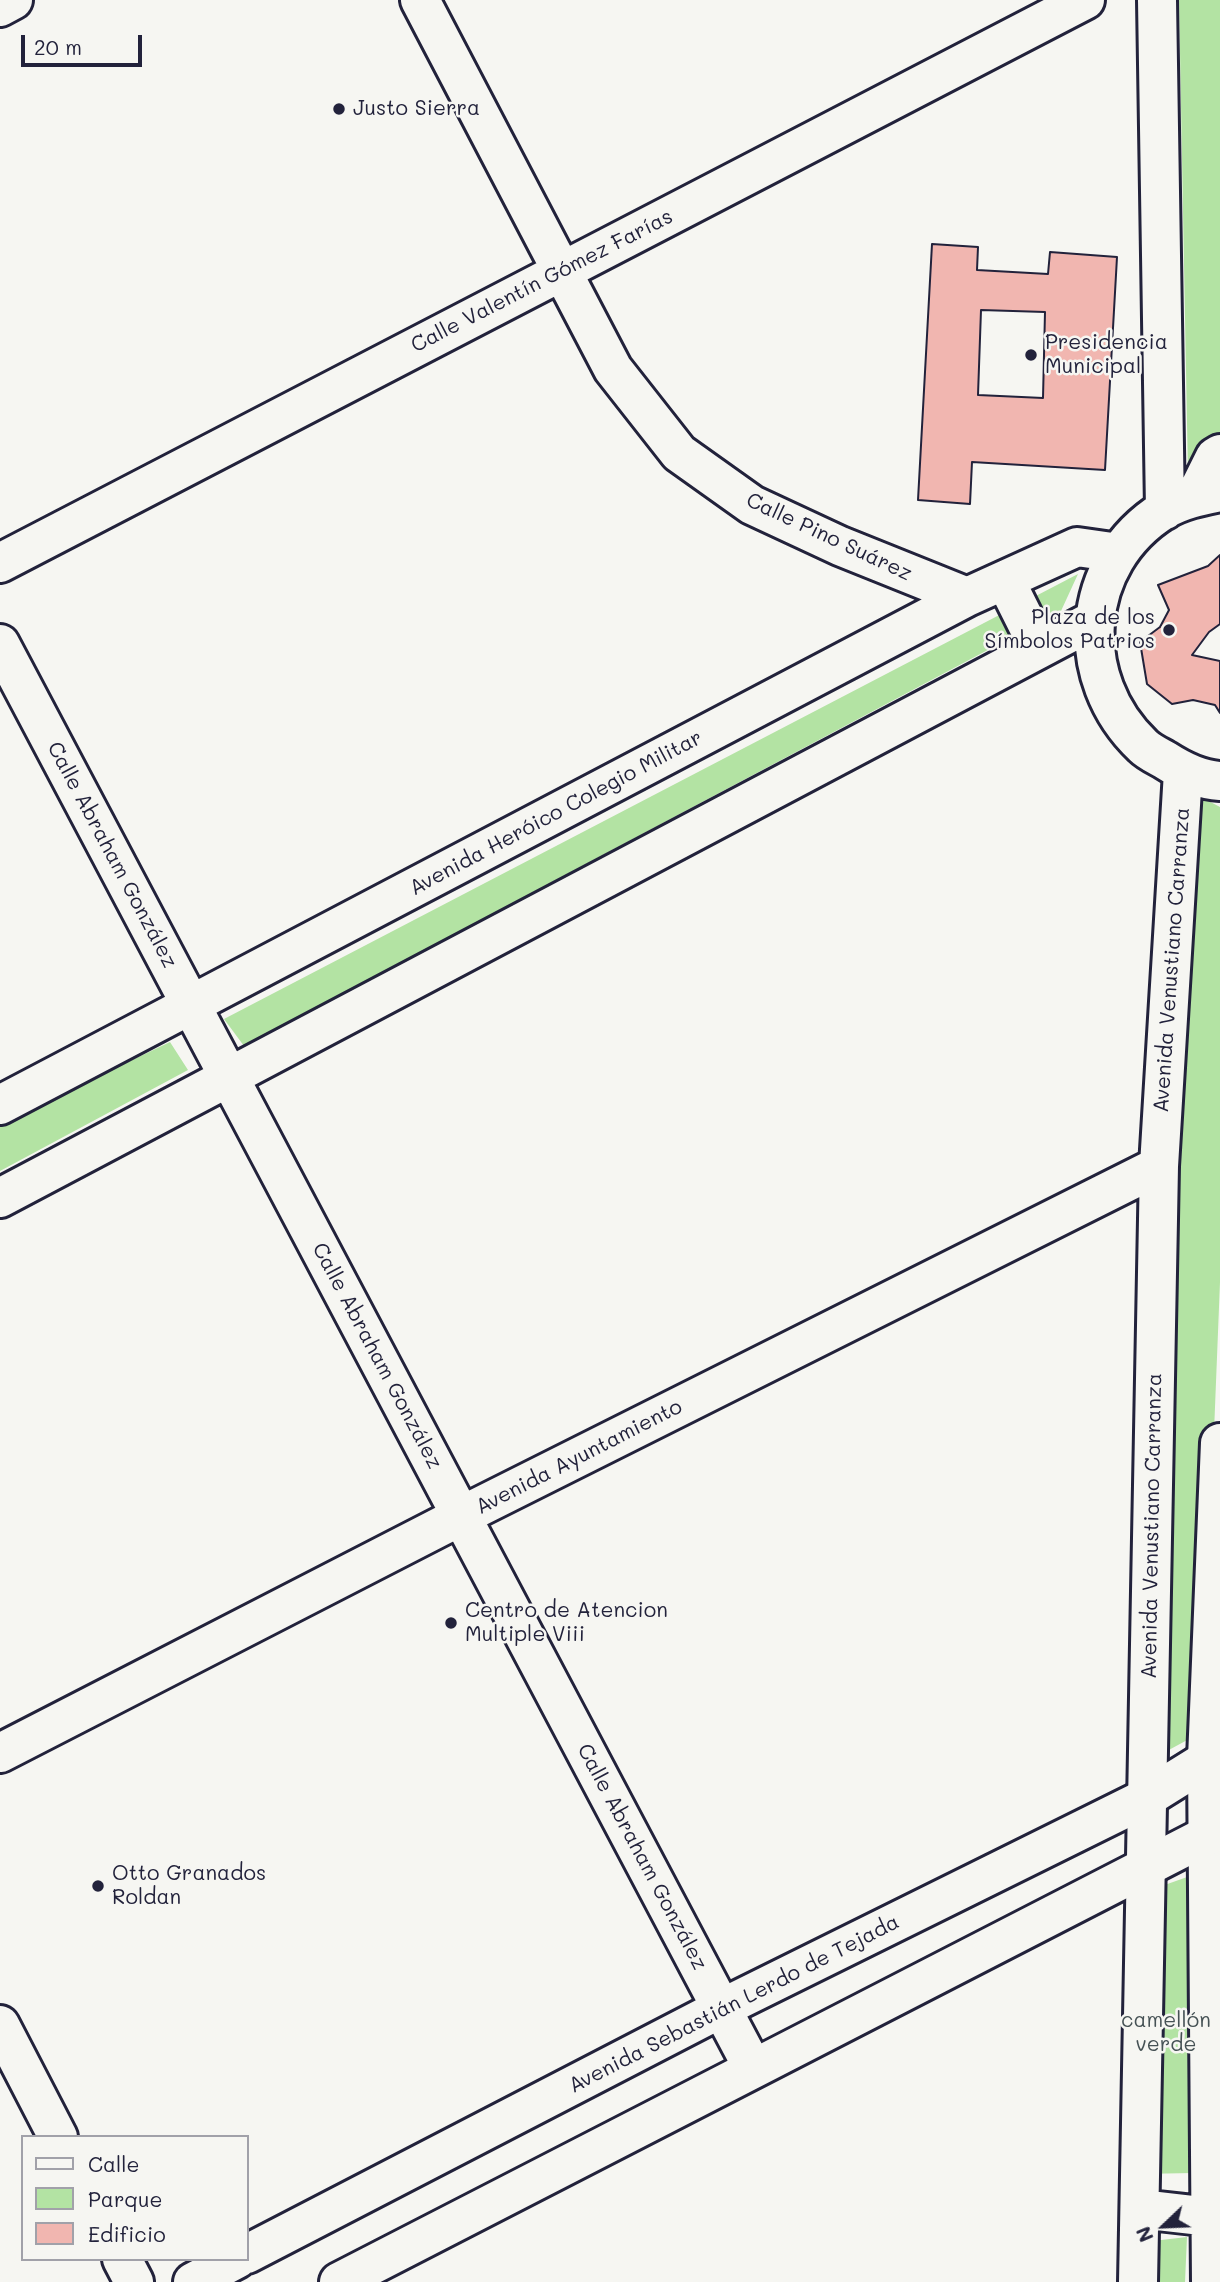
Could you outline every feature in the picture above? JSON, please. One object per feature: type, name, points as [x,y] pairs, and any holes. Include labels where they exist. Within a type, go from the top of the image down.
[{"type":"street","points":[[0,7],[13,0]]},
{"type":"street","name":"Calle Pino Suárez","points":[[420,0],[613,369],[679,453],[752,505],[840,546],[967,597]]},
{"type":"street","name":"Calle Valentín Gómez Farías","points":[[0,563],[1085,0]]},
{"type":"street","points":[[1157,0],[1193,500]]},
{"type":"street","points":[[1220,454],[1215,457],[1193,500],[1139,529],[1119,553],[1102,585],[1094,620],[1097,667],[1114,711],[1144,747],[1183,772],[1220,781]]},
{"type":"street","name":"Avenida Heróico Colegio Militar","points":[[0,1105],[967,597],[1077,547],[1119,553]]},
{"type":"street","points":[[1005,580],[1039,648]]},
{"type":"street","points":[[0,1198],[1094,620]]},
{"type":"street","name":"Calle Abraham González","points":[[0,644],[753,2068]]},
{"type":"street","name":"Avenida Venustiano Carranza","points":[[1138,2282],[1159,1166],[1183,772]]},
{"type":"street","name":"Avenida Ayuntamiento","points":[[0,1753],[461,1516],[1159,1166]]},
{"type":"street","points":[[1211,2282],[1216,2218],[1214,1756],[1220,1443]]},
{"type":"street","name":"Avenida Sebastián Lerdo de Tejada","points":[[248,2253],[722,2008],[1146,1798],[1214,1756]]},
{"type":"street","points":[[339,2282],[1214,1832]]},
{"type":"street","points":[[0,2025],[57,2135]]},
{"type":"street","points":[[1140,2209],[1216,2218]]},
{"type":"street","points":[[123,2261],[134,2282]]},
{"type":"street","points":[[193,2282],[233,2261]]},
{"type":"green space","points":[[1179,0],[1220,0],[1220,472],[1188,476]]},
{"type":"green space","points":[[1078,574],[1061,611],[244,1046],[224,1019]]},
{"type":"green space","points":[[1184,788],[1220,807],[1220,1282],[1202,1732],[1143,1764]]},
{"type":"green space","points":[[170,1042],[188,1070],[0,1171],[0,1123]]},
{"type":"green space","name":"camellón verde","points":[[1190,1876],[1193,2173],[1140,2174],[1142,1893]]},
{"type":"green space","points":[[1187,2237],[1185,2282],[1143,2282],[1144,2242]]},
{"type":"building","points":[[932,244],[978,247],[977,270],[1048,274],[1050,252],[1117,257],[1105,470],[972,462],[970,504],[918,500]],"holes":[[[981,310],[1045,312],[1043,398],[978,395]]]},
{"type":"building","points":[[1220,555],[1220,624],[1209,632],[1192,655],[1220,661],[1220,713],[1215,705],[1193,700],[1172,704],[1147,684],[1140,642],[1160,627],[1169,610],[1158,585],[1208,566]]},
{"type":"place","name":"Justo Sierra","points":[[339,109]]},
{"type":"place","name":"Presidencia Municipal","points":[[1031,355]]},
{"type":"place","name":"Plaza de los Símbolos Patrios","points":[[1169,630]]},
{"type":"place","name":"Centro de Atencion Multiple Viii","points":[[451,1623]]},
{"type":"place","name":"Otto Granados Roldan","points":[[98,1886]]}]
